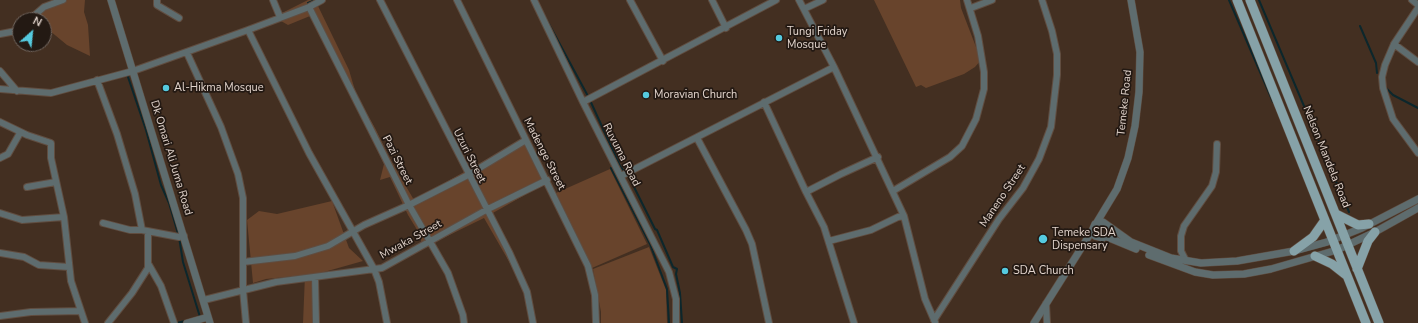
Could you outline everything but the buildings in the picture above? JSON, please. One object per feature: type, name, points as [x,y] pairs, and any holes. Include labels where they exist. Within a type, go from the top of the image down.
[{"type":"main road","points":[[1237,0],[1366,323]]},
{"type":"main road","name":"Nelson Mandela Road","points":[[1250,0],[1379,323]]},
{"type":"main road","points":[[1336,214],[1358,225],[1369,224]]},
{"type":"main road","points":[[1294,251],[1313,236],[1326,220]]},
{"type":"main road","points":[[1357,269],[1368,241],[1374,232]]},
{"type":"main road","points":[[1315,256],[1332,264],[1346,275]]},
{"type":"street","points":[[38,12],[44,7],[63,0]]},
{"type":"street","name":"Dk Omari Ali Juma Road","points":[[111,0],[167,188],[184,236],[209,320]]},
{"type":"street","points":[[157,0],[157,5],[179,18]]},
{"type":"street","points":[[273,0],[280,17]]},
{"type":"street","points":[[0,89],[51,93],[133,71],[187,53],[309,7],[322,0]]},
{"type":"street","name":"Uzuri Street","points":[[380,0],[468,175],[509,252],[527,292],[533,323]]},
{"type":"street","name":"Madenge Street","points":[[457,0],[547,180],[588,266],[595,296],[596,323]]},
{"type":"street","name":"Ruvuma Road","points":[[534,0],[583,102],[669,272],[676,299],[676,323]]},
{"type":"street","points":[[630,0],[662,61]]},
{"type":"street","points":[[712,0],[726,28]]},
{"type":"street","points":[[583,102],[726,28],[776,0]]},
{"type":"street","points":[[799,0],[878,157],[904,216],[925,299],[935,322]]},
{"type":"street","points":[[804,9],[823,0]]},
{"type":"street","points":[[893,191],[950,157],[962,146],[972,130],[984,89],[983,60],[971,8],[967,0]]},
{"type":"street","points":[[971,8],[992,0]]},
{"type":"street","name":"Maneno Street","points":[[935,322],[999,219],[1023,188],[1039,159],[1051,127],[1057,74],[1057,54],[1052,31],[1042,0]]},
{"type":"street","name":"Temeke Road","points":[[1109,204],[1128,158],[1138,110],[1140,52],[1130,0]]},
{"type":"street","points":[[1412,0],[1418,7],[1394,44],[1385,65],[1382,77],[1383,88],[1393,119],[1418,153]]},
{"type":"street","name":"Pazi Street","points":[[309,7],[409,205],[448,274],[463,315],[464,323]]},
{"type":"street","points":[[248,30],[309,153],[374,269],[379,282],[387,323]]},
{"type":"street","points":[[0,34],[12,32]]},
{"type":"street","points":[[1394,44],[1418,62]]},
{"type":"street","points":[[187,53],[221,127],[238,174],[243,198],[243,290],[246,323]]},
{"type":"street","points":[[621,176],[834,67]]},
{"type":"street","points":[[0,71],[17,91]]},
{"type":"street","points":[[97,80],[117,134],[135,194],[145,231],[149,265],[161,286],[174,323]]},
{"type":"street","points":[[764,102],[829,241],[854,323]]},
{"type":"street","points":[[0,122],[20,133],[51,143],[51,158],[64,217],[71,281],[85,323]]},
{"type":"street","points":[[0,158],[8,154],[20,133]]},
{"type":"street","points":[[697,138],[752,244],[769,323]]},
{"type":"street","points":[[243,262],[282,258],[310,252],[328,246],[352,232],[468,175],[526,140]]},
{"type":"street","points":[[1186,261],[1180,251],[1181,236],[1184,226],[1212,186],[1216,172],[1217,144]]},
{"type":"street","points":[[806,192],[878,157]]},
{"type":"street","name":"Mwaka Street","points":[[204,300],[276,282],[315,278],[374,269],[389,265],[486,210],[547,180]]},
{"type":"street","points":[[27,187],[56,182]]},
{"type":"street","points":[[1097,222],[1103,222],[1130,242],[1152,252],[1186,261],[1202,263],[1237,261],[1294,251],[1334,240],[1418,199]]},
{"type":"street","points":[[1034,323],[1083,247],[1092,231],[1093,226],[1109,204]]},
{"type":"street","points":[[1107,237],[1110,230],[1108,226],[1109,204]]},
{"type":"street","points":[[1083,247],[1098,238],[1107,237],[1181,268],[1213,275],[1258,271],[1348,246],[1418,208]]},
{"type":"street","points":[[0,213],[22,220],[64,217]]},
{"type":"street","points":[[829,241],[871,230],[898,217],[904,216]]},
{"type":"street","points":[[104,223],[123,229],[179,237],[184,236]]},
{"type":"street","points":[[1092,231],[1098,238]]},
{"type":"street","points":[[0,252],[24,257],[39,265],[69,267]]},
{"type":"street","points":[[108,323],[132,293],[149,265]]},
{"type":"street","points":[[315,278],[316,323]]},
{"type":"street","points":[[1046,304],[1047,323]]},
{"type":"street","points":[[0,316],[31,312],[81,311]]},
{"type":"street","points":[[187,323],[209,320]]},
{"type":"shaded area","points":[[66,0],[85,0],[84,12],[88,25],[90,56],[67,45],[52,33],[52,12],[41,11]]},
{"type":"shaded area","points":[[308,0],[318,0],[318,6],[349,70],[357,97],[414,200],[525,138],[548,180],[491,214],[532,300],[534,323],[524,293],[511,265],[484,218],[423,248],[419,233],[408,215],[390,177],[380,180],[384,164],[349,91],[310,16],[288,25],[274,17]]},
{"type":"shaded area","points":[[874,0],[960,0],[961,8],[981,60],[975,67],[964,74],[926,88],[921,85],[916,87]]},
{"type":"shaded area","points":[[610,169],[647,244],[592,268],[556,193]]},
{"type":"shaded area","points":[[332,201],[349,248],[363,261],[317,274],[320,323],[303,323],[305,275],[266,279],[253,283],[247,220],[259,211],[277,214]]},
{"type":"shaded area","points":[[649,247],[666,290],[667,323],[601,323],[601,312],[593,269]]},
{"type":"waterway","points":[[308,3],[315,0]]},
{"type":"waterway","points":[[1229,0],[1273,102]]},
{"type":"waterway","points":[[1259,0],[1349,212]]},
{"type":"waterway","points":[[543,13],[589,98],[620,166],[630,179],[655,229],[657,230],[673,267],[677,269],[676,274],[680,293],[682,323]]},
{"type":"waterway","points":[[1360,26],[1376,63],[1377,73]]},
{"type":"waterway","points":[[128,77],[146,130],[161,185],[169,203],[179,237],[183,262],[200,317]]},
{"type":"waterway","points":[[1385,87],[1393,95],[1418,108]]},
{"type":"waterway","points":[[611,168],[650,244],[667,289],[669,323]]},
{"type":"waterway","points":[[177,323],[185,321]]},
{"type":"place","name":"Tungi Friday Mosque","points":[[779,38]]},
{"type":"place","name":"Al-Hikma Mosque","points":[[166,88]]},
{"type":"place","name":"Moravian Church","points":[[646,95]]},
{"type":"place","name":"Temeke SDA Dispensary","points":[[1043,239]]},
{"type":"place","name":"SDA Church","points":[[1005,271]]}]
